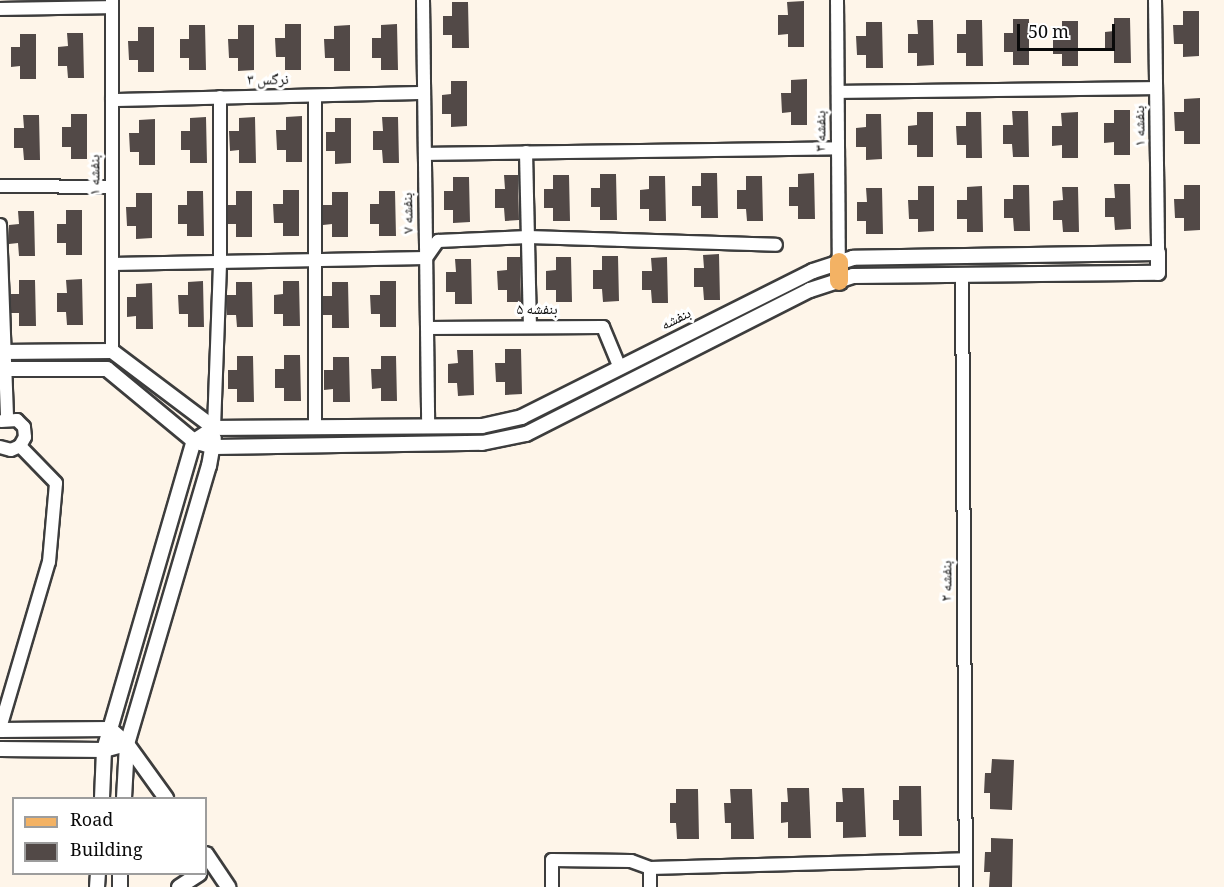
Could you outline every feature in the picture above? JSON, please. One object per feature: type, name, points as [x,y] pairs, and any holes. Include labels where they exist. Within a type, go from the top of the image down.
[{"type":"street","name":"بنفشه ۷","points":[[423,0],[428,426]]},
{"type":"street","name":"بنفشه ۳","points":[[837,0],[839,272]]},
{"type":"street","name":"بنفشه ۱","points":[[1155,0],[1158,253]]},
{"type":"street","points":[[0,9],[112,3]]},
{"type":"street","name":"بنفشه ۱","points":[[112,3],[112,351]]},
{"type":"street","points":[[837,92],[1156,88]]},
{"type":"street","name":"نرگس ۳","points":[[112,100],[424,93]]},
{"type":"street","points":[[315,96],[315,427]]},
{"type":"street","points":[[124,797],[127,744],[214,447],[220,262],[220,98]]},
{"type":"street","points":[[425,154],[838,148]]},
{"type":"street","points":[[526,152],[530,327]]},
{"type":"street","points":[[0,186],[112,187]]},
{"type":"street","points":[[0,225],[4,420],[24,427],[25,437],[20,446]]},
{"type":"street","points":[[112,264],[426,258],[438,241],[528,237],[777,244]]},
{"type":"street","name":"بنفشه","points":[[194,441],[214,447],[482,443],[526,434],[810,290],[839,272],[853,258],[1158,253],[1158,273],[853,276],[839,272],[813,271],[522,417],[482,426],[213,428]]},
{"type":"street","name":"بنفشه ۲","points":[[962,275],[966,887]]},
{"type":"street","name":"بنفشه ۵","points":[[426,328],[603,327],[620,368]]},
{"type":"street","points":[[2,352],[112,351],[213,428]]},
{"type":"street","points":[[107,369],[112,351]]},
{"type":"street","points":[[3,369],[107,369],[194,441]]},
{"type":"street","points":[[102,797],[104,750],[194,441],[213,428]]},
{"type":"street","points":[[0,449],[20,446]]},
{"type":"street","points":[[20,446],[56,483],[49,562],[0,729],[110,729],[127,744],[165,797]]},
{"type":"street","points":[[153,584],[173,589]]},
{"type":"street","points":[[0,749],[104,750],[127,744]]},
{"type":"street","points":[[552,887],[552,860],[631,861],[650,867],[965,859]]},
{"type":"street","points":[[208,862],[228,887]]},
{"type":"street","points":[[650,867],[650,887]]},
{"type":"street","points":[[179,887],[196,875]]},
{"type":"building","points":[[804,1],[804,47],[788,47],[788,34],[778,35],[778,15],[788,15],[787,2]]},
{"type":"building","points":[[452,2],[468,2],[469,48],[452,48],[452,35],[443,35],[443,16],[452,16]]},
{"type":"building","points":[[1183,11],[1199,11],[1199,56],[1183,57],[1183,44],[1174,44],[1173,25],[1183,25]]},
{"type":"building","points":[[1114,18],[1130,18],[1131,63],[1114,63],[1114,51],[1105,51],[1105,32],[1114,31]]},
{"type":"building","points":[[1013,19],[1029,19],[1029,65],[1013,65],[1013,52],[1004,52],[1004,33],[1013,33]]},
{"type":"building","points":[[917,20],[933,20],[934,65],[917,66],[917,53],[908,53],[908,34],[918,34]]},
{"type":"building","points":[[966,20],[982,20],[983,66],[966,66],[966,53],[957,53],[957,34],[966,34]]},
{"type":"building","points":[[1062,21],[1078,21],[1078,66],[1062,66],[1062,54],[1053,54],[1053,34],[1062,34]]},
{"type":"building","points":[[866,22],[882,22],[883,68],[866,68],[866,55],[857,55],[856,36],[866,36]]},
{"type":"building","points":[[285,24],[301,24],[301,70],[285,70],[285,57],[276,57],[275,38],[285,38]]},
{"type":"building","points":[[397,24],[398,70],[381,70],[381,58],[372,58],[372,38],[381,38],[381,25]]},
{"type":"building","points":[[189,25],[205,25],[206,70],[189,70],[189,58],[180,58],[180,39],[189,39]]},
{"type":"building","points":[[238,25],[254,25],[254,70],[238,71],[238,58],[229,58],[228,39],[238,39]]},
{"type":"building","points":[[350,25],[350,71],[334,71],[334,58],[325,58],[324,39],[334,39],[334,26]]},
{"type":"building","points":[[138,27],[154,27],[154,72],[138,72],[138,60],[129,60],[128,41],[138,41]]},
{"type":"building","points":[[67,33],[83,33],[84,78],[68,78],[67,66],[58,66],[58,47],[68,46]]},
{"type":"building","points":[[20,34],[36,34],[36,79],[20,79],[20,66],[11,67],[11,47],[20,47]]},
{"type":"building","points":[[807,79],[807,125],[791,125],[791,112],[782,113],[781,93],[791,93],[791,80]]},
{"type":"building","points":[[451,81],[467,81],[467,126],[451,127],[451,114],[442,114],[442,95],[451,94]]},
{"type":"building","points":[[1200,98],[1200,144],[1184,144],[1184,131],[1175,131],[1174,112],[1184,112],[1184,99]]},
{"type":"building","points":[[1114,110],[1130,110],[1130,155],[1114,155],[1114,142],[1104,143],[1104,123],[1114,123]]},
{"type":"building","points":[[1012,111],[1028,111],[1029,157],[1013,157],[1012,144],[1003,144],[1003,125],[1013,125]]},
{"type":"building","points":[[917,112],[933,112],[933,157],[917,157],[917,145],[908,145],[908,126],[917,125]]},
{"type":"building","points":[[966,112],[981,112],[982,158],[966,158],[966,145],[957,145],[956,126],[966,126]]},
{"type":"building","points":[[1078,112],[1078,158],[1062,158],[1062,145],[1052,146],[1052,126],[1062,126],[1061,113]]},
{"type":"building","points":[[71,114],[87,114],[87,159],[71,159],[71,147],[62,147],[62,127],[71,127]]},
{"type":"building","points":[[866,114],[881,114],[882,159],[866,160],[866,147],[856,147],[856,128],[866,127]]},
{"type":"building","points":[[23,115],[39,115],[40,160],[24,160],[23,148],[14,148],[14,128],[24,128]]},
{"type":"building","points":[[302,116],[302,162],[286,162],[286,150],[277,150],[276,130],[286,130],[286,117]]},
{"type":"building","points":[[206,117],[207,163],[190,163],[190,150],[181,150],[181,131],[190,131],[190,118]]},
{"type":"building","points":[[255,117],[256,163],[239,163],[239,150],[230,151],[229,131],[239,131],[239,118]]},
{"type":"building","points":[[382,117],[398,117],[399,163],[383,163],[382,150],[373,150],[373,131],[383,131]]},
{"type":"building","points":[[335,118],[351,118],[351,163],[335,164],[335,151],[326,151],[326,132],[335,132]]},
{"type":"building","points":[[155,119],[155,165],[139,165],[139,152],[130,152],[129,133],[139,133],[139,120]]},
{"type":"building","points":[[701,173],[717,173],[718,218],[701,218],[701,206],[692,206],[692,186],[701,186]]},
{"type":"building","points":[[814,173],[815,219],[798,219],[798,206],[789,206],[789,187],[798,187],[798,174]]},
{"type":"building","points":[[600,174],[616,174],[617,220],[600,220],[600,207],[591,207],[591,188],[600,188]]},
{"type":"building","points":[[504,175],[518,175],[519,220],[505,221],[504,208],[495,208],[495,189],[505,189]]},
{"type":"building","points":[[553,175],[569,175],[570,221],[553,221],[553,208],[544,208],[544,189],[553,189]]},
{"type":"building","points":[[649,176],[665,176],[666,221],[649,221],[649,209],[640,209],[640,190],[649,189]]},
{"type":"building","points":[[746,176],[762,176],[763,221],[747,221],[746,209],[737,209],[737,190],[746,190]]},
{"type":"building","points":[[453,177],[469,177],[470,222],[453,223],[453,210],[444,210],[444,191],[453,191]]},
{"type":"building","points":[[1114,184],[1130,184],[1131,229],[1115,230],[1114,217],[1105,217],[1105,198],[1115,198]]},
{"type":"building","points":[[1013,185],[1029,185],[1030,231],[1014,231],[1013,218],[1004,218],[1004,199],[1013,199]]},
{"type":"building","points":[[1184,185],[1200,185],[1200,230],[1184,231],[1184,218],[1175,218],[1174,199],[1184,199]]},
{"type":"building","points":[[918,186],[934,186],[934,231],[918,232],[918,219],[909,219],[908,200],[918,200]]},
{"type":"building","points":[[982,186],[983,232],[967,232],[967,219],[957,219],[957,200],[967,200],[967,187]]},
{"type":"building","points":[[1062,187],[1078,187],[1079,232],[1063,232],[1062,220],[1053,220],[1053,201],[1063,200]]},
{"type":"building","points":[[866,188],[882,188],[883,234],[866,234],[866,221],[857,221],[857,202],[867,202]]},
{"type":"building","points":[[283,190],[299,190],[299,236],[283,236],[283,223],[274,223],[273,204],[283,204]]},
{"type":"building","points":[[187,191],[203,191],[204,236],[187,236],[187,224],[178,224],[178,205],[187,205]]},
{"type":"building","points":[[236,191],[252,191],[252,237],[236,237],[236,224],[228,224],[228,205],[236,205]]},
{"type":"building","points":[[379,191],[395,191],[396,236],[379,236],[379,224],[370,224],[370,204],[379,204]]},
{"type":"building","points":[[332,192],[348,192],[348,237],[332,237],[332,224],[323,225],[323,205],[332,205]]},
{"type":"building","points":[[136,193],[152,193],[152,238],[136,239],[136,226],[127,226],[126,207],[136,207]]},
{"type":"building","points":[[66,210],[82,210],[82,255],[66,255],[66,243],[57,243],[57,224],[66,224]]},
{"type":"building","points":[[18,211],[34,211],[35,256],[19,256],[18,243],[9,244],[9,225],[19,224]]},
{"type":"building","points":[[719,254],[720,300],[704,300],[703,287],[694,287],[694,268],[704,268],[703,255]]},
{"type":"building","points":[[602,256],[618,256],[619,301],[603,302],[602,289],[593,289],[593,270],[602,270]]},
{"type":"building","points":[[507,257],[520,257],[521,302],[507,302],[507,290],[498,290],[497,271],[507,270]]},
{"type":"building","points":[[556,257],[571,257],[572,302],[556,302],[556,290],[546,290],[546,271],[556,270]]},
{"type":"building","points":[[667,257],[668,303],[652,303],[651,290],[642,290],[642,271],[652,271],[651,258]]},
{"type":"building","points":[[455,259],[471,259],[472,304],[455,304],[455,292],[446,292],[446,272],[456,272]]},
{"type":"building","points":[[82,279],[83,325],[67,325],[66,312],[57,312],[57,293],[67,293],[66,280]]},
{"type":"building","points":[[19,280],[35,280],[36,326],[19,326],[19,313],[11,313],[11,294],[19,294]]},
{"type":"building","points":[[203,281],[204,327],[188,327],[188,314],[179,314],[178,295],[188,295],[188,282]]},
{"type":"building","points":[[283,281],[299,281],[300,326],[283,326],[283,314],[274,314],[274,295],[283,294]]},
{"type":"building","points":[[380,281],[396,281],[396,327],[380,327],[380,314],[371,314],[370,295],[380,295]]},
{"type":"building","points":[[236,282],[252,282],[253,327],[237,327],[236,315],[227,315],[227,295],[236,295]]},
{"type":"building","points":[[332,282],[348,282],[349,328],[332,328],[332,315],[323,315],[323,296],[332,296]]},
{"type":"building","points":[[152,283],[153,329],[136,329],[136,316],[127,317],[127,297],[136,297],[136,284]]},
{"type":"building","points":[[505,349],[521,349],[522,394],[505,395],[505,382],[496,382],[495,363],[505,363]]},
{"type":"building","points":[[457,350],[473,350],[474,395],[458,396],[457,383],[448,383],[448,364],[458,363]]},
{"type":"building","points":[[284,355],[300,355],[301,401],[284,401],[284,388],[275,388],[275,369],[284,369]]},
{"type":"building","points":[[237,356],[253,356],[254,402],[237,402],[237,389],[228,389],[228,370],[237,370]]},
{"type":"building","points":[[381,356],[396,356],[397,401],[381,401],[381,388],[372,389],[371,369],[381,369]]},
{"type":"building","points":[[333,357],[349,357],[350,402],[333,402],[333,389],[324,390],[324,370],[333,370]]},
{"type":"building","points":[[992,759],[1014,760],[1012,810],[990,809],[990,793],[984,793],[985,773],[991,773]]},
{"type":"building","points":[[899,786],[921,786],[922,836],[899,836],[899,820],[893,820],[893,800],[899,800]]},
{"type":"building","points":[[787,788],[809,788],[811,838],[788,838],[788,822],[781,823],[781,802],[788,802]]},
{"type":"building","points":[[842,788],[864,788],[866,837],[843,838],[843,822],[836,822],[836,802],[843,802]]},
{"type":"building","points":[[676,789],[698,789],[699,839],[677,839],[676,823],[670,823],[670,803],[676,803]]},
{"type":"building","points":[[730,789],[752,789],[754,839],[731,839],[731,823],[725,823],[724,803],[731,803]]},
{"type":"building","points":[[991,838],[1013,839],[1012,887],[989,887],[990,872],[984,872],[985,852],[991,852]]}]
